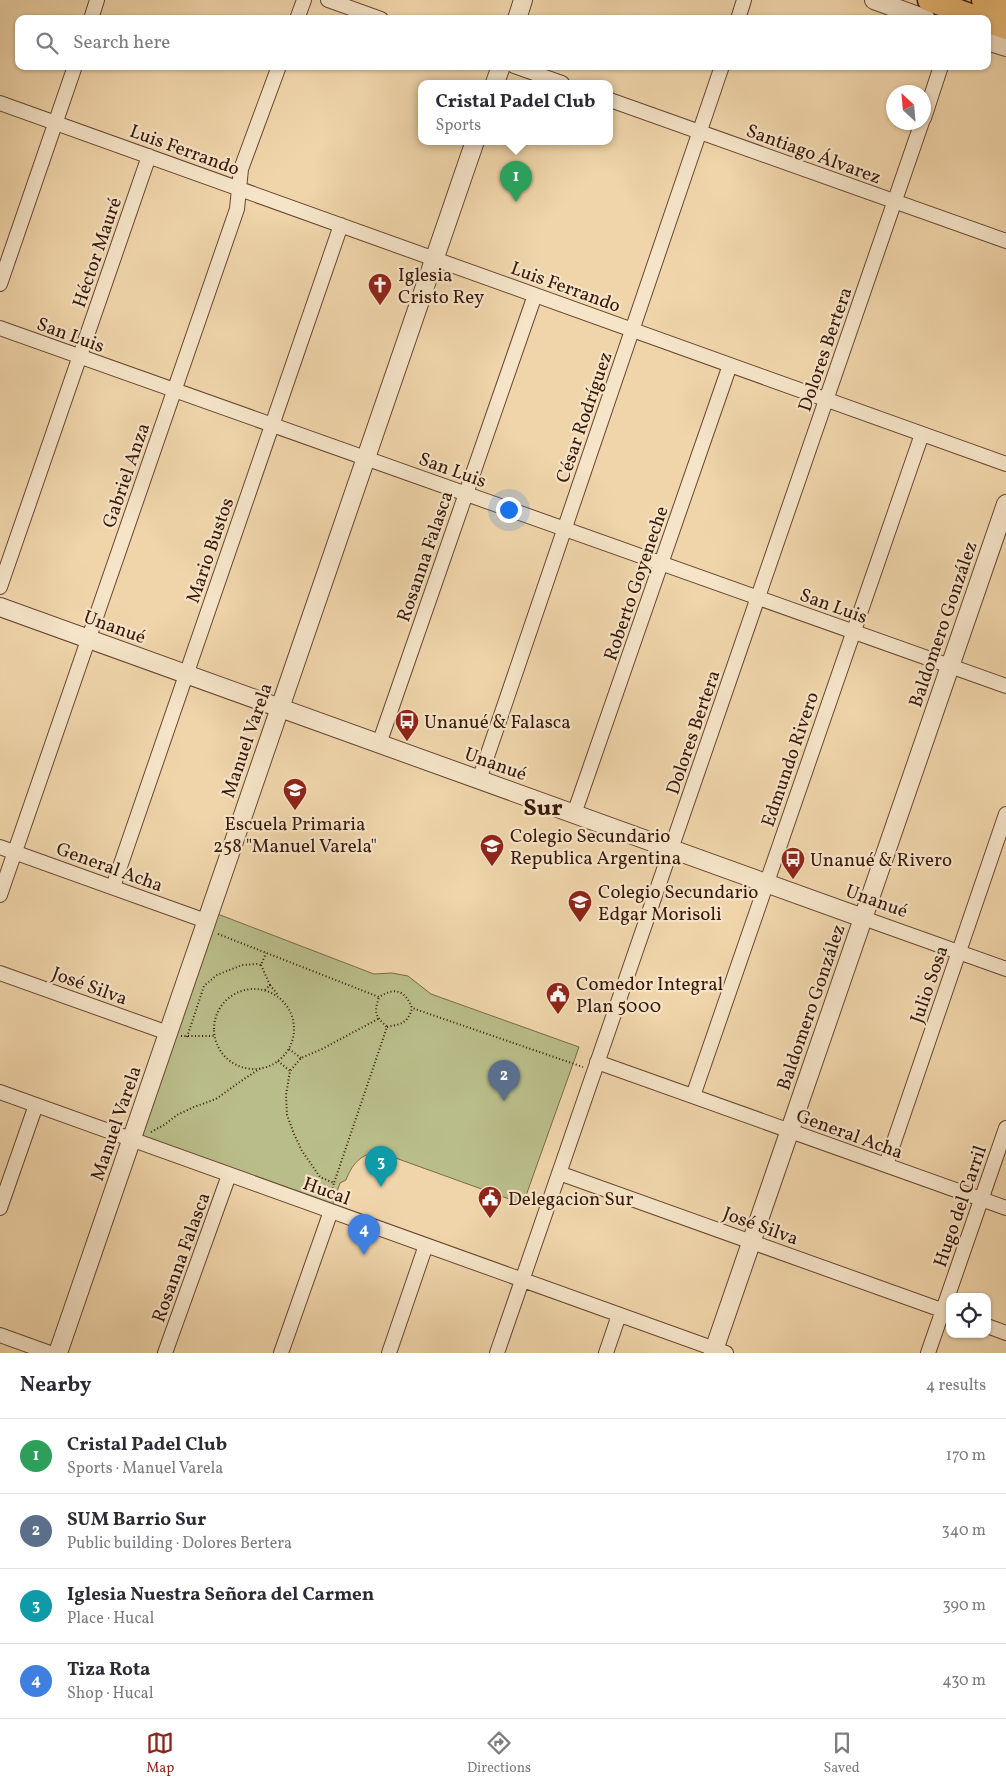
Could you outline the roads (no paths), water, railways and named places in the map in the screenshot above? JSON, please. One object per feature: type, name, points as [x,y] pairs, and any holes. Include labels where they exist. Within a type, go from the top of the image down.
[{"type":"main road","points":[[929,0],[970,15]]},
{"type":"main road","points":[[983,0],[1006,8]]},
{"type":"main road","points":[[991,22],[1006,28]]},
{"type":"street","points":[[92,15],[97,0]]},
{"type":"street","points":[[298,15],[304,0]]},
{"type":"street","points":[[328,0],[370,15]]},
{"type":"street","points":[[518,15],[523,0]]},
{"type":"street","points":[[739,15],[744,0]]},
{"type":"street","points":[[874,0],[915,15]]},
{"type":"street","points":[[991,42],[1006,47]]},
{"type":"street","points":[[0,284],[73,70]]},
{"type":"street","name":"Gabriel Anza","points":[[0,895],[237,209],[241,169],[278,70]]},
{"type":"street","points":[[525,70],[554,80]]},
{"type":"street","name":"César Rodríguez","points":[[479,780],[721,70]]},
{"type":"street","points":[[931,97],[940,70]]},
{"type":"street","name":"Santiago Álvarez","points":[[613,101],[1006,241]]},
{"type":"street","name":"Luis Ferrando","points":[[0,103],[1006,464]]},
{"type":"street","name":"Dolores Bertera","points":[[497,1353],[919,130]]},
{"type":"street","name":"Manuel Varela","points":[[58,1353],[168,1033],[211,927],[280,708],[474,145]]},
{"type":"street","name":"Héctor Mauré","points":[[0,587],[149,156]]},
{"type":"street","name":"Mario Bustos","points":[[113,888],[341,225]]},
{"type":"street","name":"Rosanna Falasca","points":[[379,744],[535,295]]},
{"type":"street","name":"San Luis","points":[[0,328],[1006,686]]},
{"type":"street","name":"Roberto Goyeneche","points":[[574,814],[730,365]]},
{"type":"street","name":"Edmundo Rivero","points":[[692,1096],[922,434]]},
{"type":"street","name":"Baldomero González","points":[[718,1352],[751,1242],[1006,504]]},
{"type":"street","name":"Unanué","points":[[0,608],[1006,969]]},
{"type":"street","name":"Julio Sosa","points":[[886,1165],[1006,814]]},
{"type":"street","name":"General Acha","points":[[0,847],[113,888],[211,927]]},
{"type":"street","name":"José Silva","points":[[0,973],[168,1033]]},
{"type":"street","name":"General Acha","points":[[596,1066],[692,1096],[1006,1208]]},
{"type":"street","name":"Hucal","points":[[0,1092],[619,1314],[718,1352]]},
{"type":"street","points":[[0,1208],[36,1105]]},
{"type":"street","name":"Hugo del Carril","points":[[952,1293],[1006,1128]]},
{"type":"street","name":"Rosanna Falasca","points":[[165,1353],[229,1174]]},
{"type":"street","name":"José Silva","points":[[559,1174],[946,1312]]},
{"type":"street","points":[[281,1353],[331,1211]]},
{"type":"street","points":[[389,1353],[426,1245]]},
{"type":"street","name":"Hugo del Carril","points":[[928,1353],[946,1312]]},
{"type":"street","points":[[606,1353],[619,1314]]},
{"type":"street","points":[[991,1327],[1006,1333]]},
{"type":"street","points":[[0,1335],[50,1353]]},
{"type":"place","name":"Cristal Padel Club","points":[[516,202]]},
{"type":"place","name":"Iglesia Cristo Rey","points":[[380,306]]},
{"type":"place","name":"Unanué & Falasca","points":[[407,742]]},
{"type":"place","name":"Escuela Primaria 258 \"Manuel Varela\"","points":[[295,811]]},
{"type":"place","name":"Colegio Secundario Republica Argentina","points":[[492,867]]},
{"type":"place","name":"Unanué & Rivero","points":[[793,880]]},
{"type":"place","name":"Colegio Secundario Edgar Morisoli","points":[[580,923]]},
{"type":"place","name":"Comedor Integral Plan 5000","points":[[558,1015]]},
{"type":"place","name":"SUM Barrio Sur","points":[[504,1101]]},
{"type":"place","name":"Iglesia Nuestra Señora del Carmen","points":[[381,1187]]},
{"type":"place","name":"Delegacion Sur","points":[[490,1219]]},
{"type":"place","name":"Tiza Rota","points":[[364,1255]]},
{"type":"district","name":"Sur","points":[[543,807]]}]
